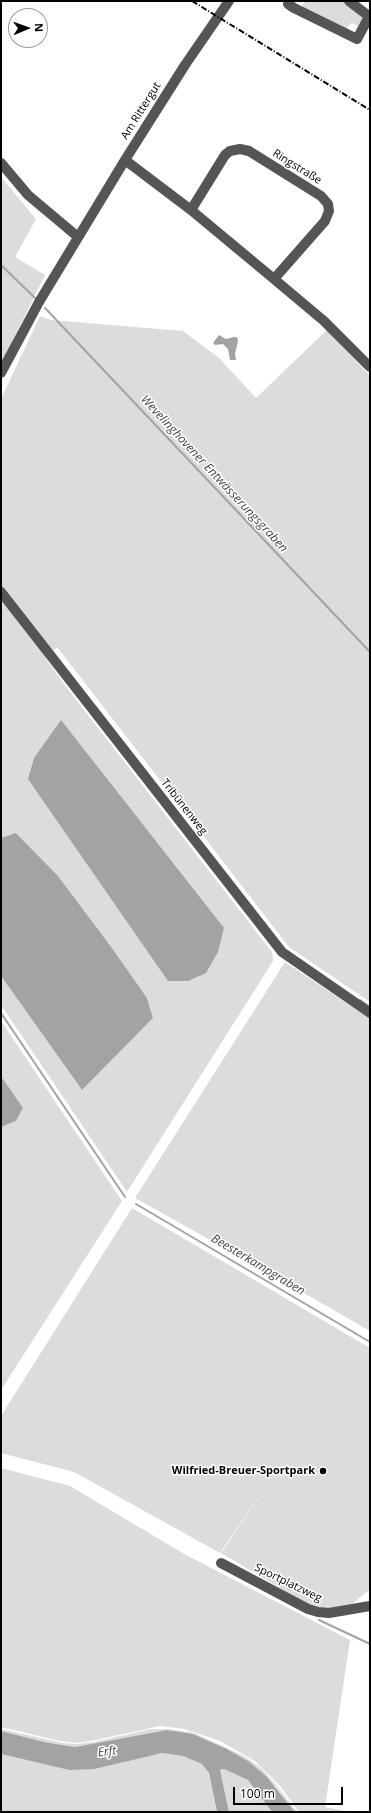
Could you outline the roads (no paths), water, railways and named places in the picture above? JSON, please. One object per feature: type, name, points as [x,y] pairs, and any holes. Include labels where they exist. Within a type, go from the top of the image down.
[{"type":"street","name":"Am Rittergut","points":[[1,373],[39,302],[125,160],[185,65],[229,1]]},
{"type":"street","points":[[289,1],[288,4],[294,8],[357,39],[370,16],[349,1]]},
{"type":"street","name":"Ringstraße","points":[[191,210],[225,155],[230,150],[236,149],[249,151],[324,198],[329,207],[329,214],[325,221],[274,278]]},
{"type":"street","points":[[125,160],[191,210],[274,278],[324,321],[370,367]]},
{"type":"street","points":[[1,163],[28,195],[78,237]]},
{"type":"street","name":"Tribünenweg","points":[[1,592],[282,952],[370,1013]]},
{"type":"street","name":"Sportplatzweg","points":[[221,1563],[318,1612],[329,1613],[370,1606]]},
{"type":"water","points":[[219,335],[226,339],[237,337],[238,341],[235,354],[236,360],[230,360],[228,349],[223,344],[215,345],[213,343]]},
{"type":"water","points":[[61,720],[224,928],[218,952],[206,973],[188,981],[168,981],[28,779],[34,758]]},
{"type":"water","points":[[16,833],[58,876],[112,948],[147,998],[153,1018],[82,1090],[1,976],[1,838]]},
{"type":"water","points":[[1,1076],[23,1108],[16,1121],[1,1127]]},
{"type":"water","name":"Erft","points":[[167,1730],[193,1734],[227,1749],[248,1761],[267,1777],[295,1812],[272,1812],[248,1780],[224,1769],[220,1770],[229,1812],[217,1812],[209,1773],[202,1764],[183,1756],[162,1753],[94,1769],[69,1770],[1,1754],[1,1731],[44,1742],[75,1747]]},
{"type":"waterway","name":"Wevelinghovener Entwässerungsgraben","points":[[1,265],[35,298]]},
{"type":"waterway","name":"Wevelinghovener Entwässerungsgraben","points":[[45,308],[370,652]]},
{"type":"waterway","points":[[360,1000],[370,1007]]},
{"type":"waterway","name":"Beesterkampgraben","points":[[1,1013],[125,1197]]},
{"type":"waterway","name":"Beesterkampgraben","points":[[136,1204],[370,1342]]},
{"type":"waterway","points":[[319,1620],[370,1644]]},
{"type":"railway","points":[[192,1],[370,110]]},
{"type":"place","name":"Wilfried-Breuer-Sportpark","points":[[323,1471]]}]
